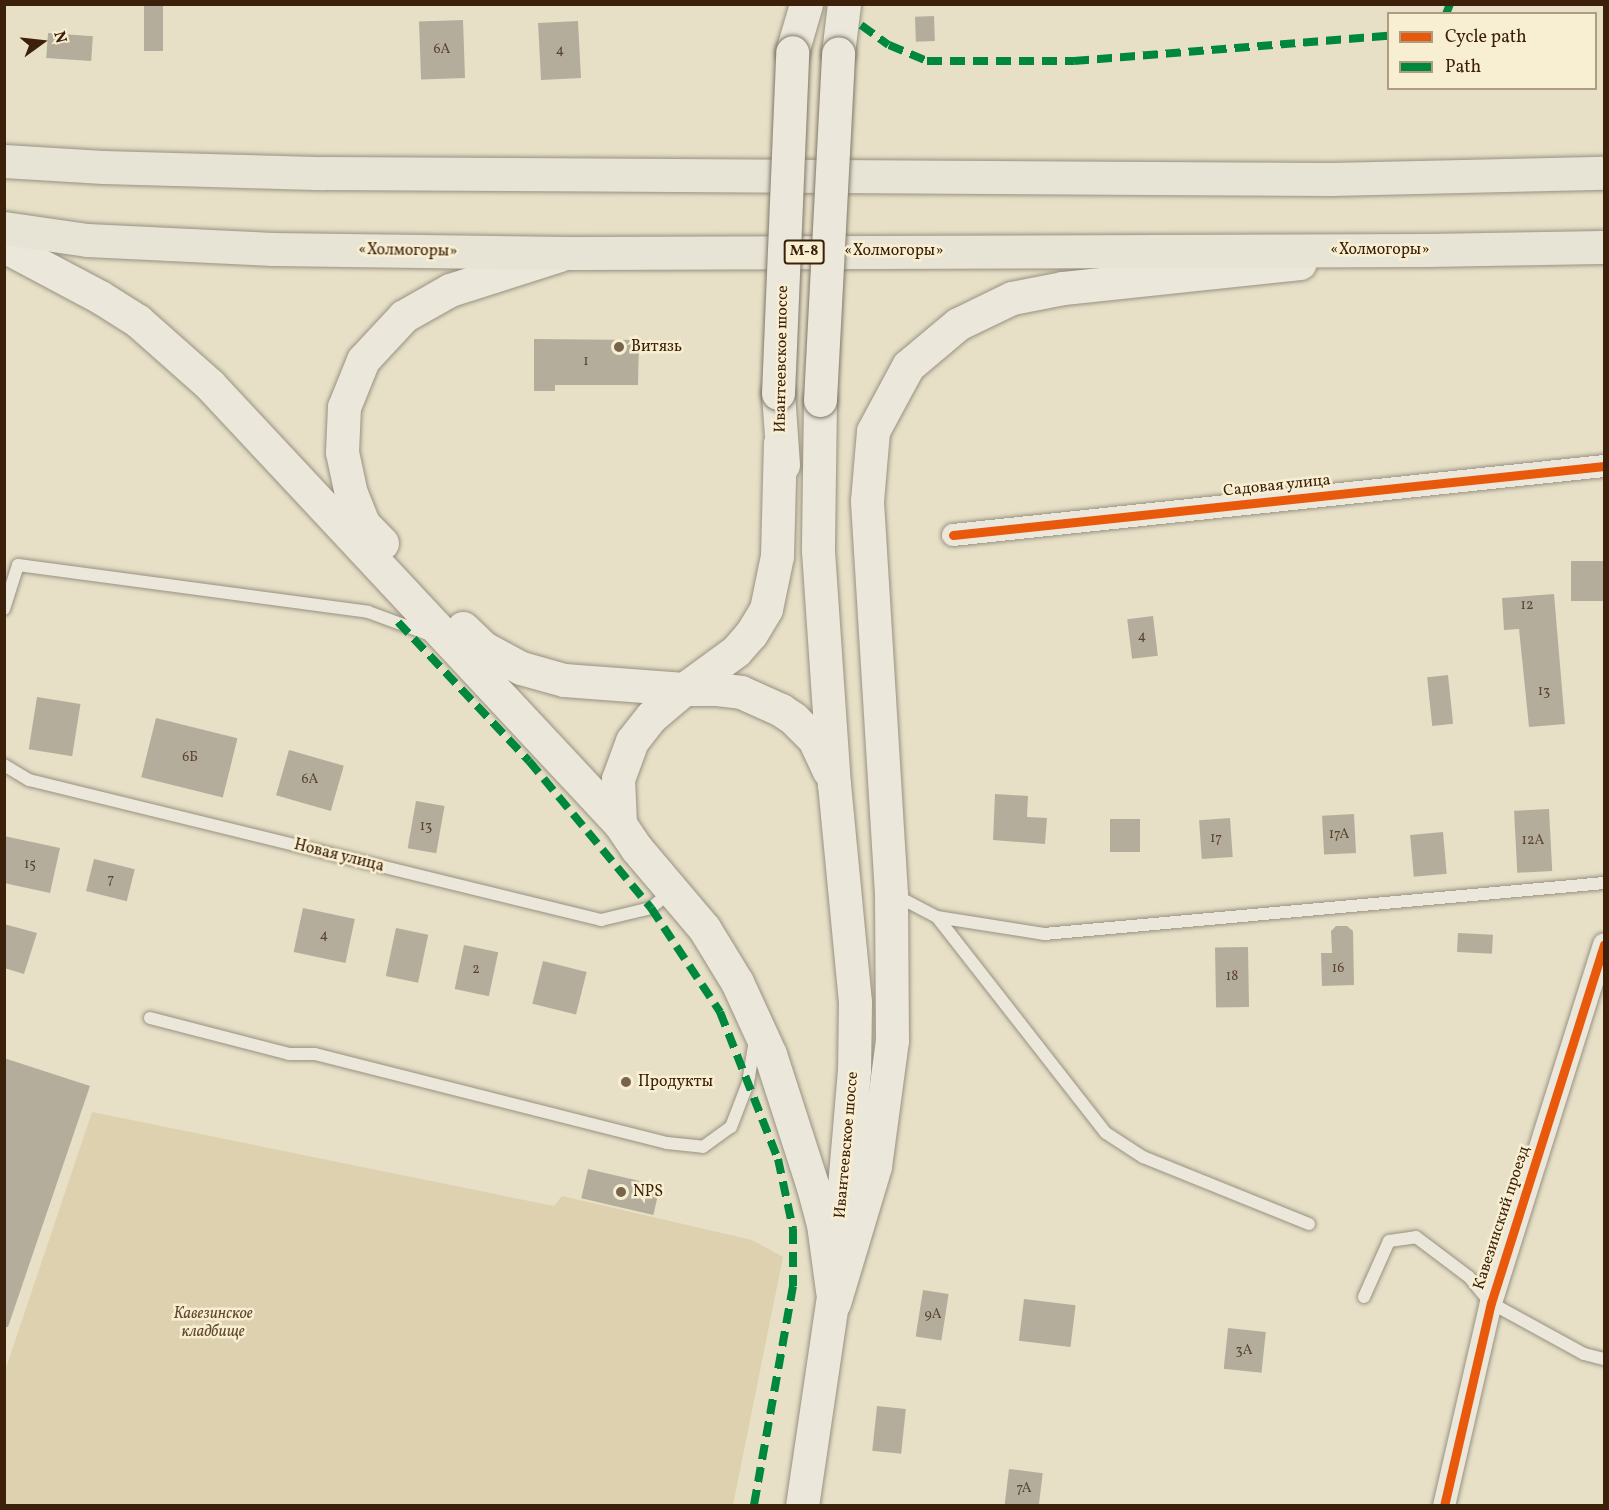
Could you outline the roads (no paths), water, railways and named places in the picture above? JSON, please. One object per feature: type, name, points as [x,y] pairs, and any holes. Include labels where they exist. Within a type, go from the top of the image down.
[{"type":"highway","points":[[4,160],[103,167],[324,173],[1331,179],[1605,173]]},
{"type":"highway","name":"«Холмогоры»","points":[[4,228],[87,240],[273,249],[568,253],[1427,250],[1605,247]]},
{"type":"main road","name":"Ивантеевское шоссе","points":[[806,4],[792,52],[778,393],[780,442],[801,613],[834,784]]},
{"type":"main road","name":"Ивантеевское шоссе","points":[[802,1506],[834,1303],[854,1070],[855,1002],[834,784],[818,551],[820,400],[838,53],[844,4]]},
{"type":"main road","points":[[4,246],[100,297],[156,335],[210,385],[455,644],[620,824],[637,849],[704,928],[720,952],[758,1024],[813,1187],[823,1224],[834,1303]]},
{"type":"main road","points":[[834,1303],[875,1166],[892,1040],[891,894],[867,501],[873,431],[908,366],[958,324],[1012,298],[1063,288],[1163,276],[1427,250]]},
{"type":"main road","points":[[568,253],[450,290],[404,316],[363,360],[345,407],[342,452],[351,495],[363,523],[471,637],[494,655],[521,668],[564,680],[741,692],[794,718],[814,739],[834,784]]},
{"type":"main road","points":[[620,824],[618,779],[626,754],[651,717],[684,689],[736,651],[752,634],[766,609],[777,556],[780,442]]},
{"type":"street","name":"Садовая улица","points":[[953,535],[1605,466]]},
{"type":"street","name":"Кавезинский проезд","points":[[1444,1506],[1491,1303],[1605,945]]},
{"type":"lane","points":[[4,609],[18,565],[368,612],[455,644]]},
{"type":"lane","name":"Новая улица","points":[[4,765],[29,780],[601,920],[651,908],[672,890]]},
{"type":"lane","points":[[891,894],[937,916],[1044,934],[1605,883]]},
{"type":"lane","points":[[937,916],[1106,1133],[1143,1157],[1309,1224]]},
{"type":"lane","points":[[150,1018],[289,1054],[315,1054],[667,1143],[703,1147],[731,1127],[748,1083],[758,1024]]},
{"type":"lane","points":[[1364,1297],[1389,1241],[1416,1238],[1469,1277],[1491,1303],[1584,1354],[1605,1359]]},
{"type":"place","name":"Витязь","points":[[619,347]]},
{"type":"place","name":"Продукты","points":[[626,1082]]},
{"type":"place","name":"NPS","points":[[621,1192]]},
{"type":"park label","name":"Кавезинское кладбище","points":[[213,1323]]}]
